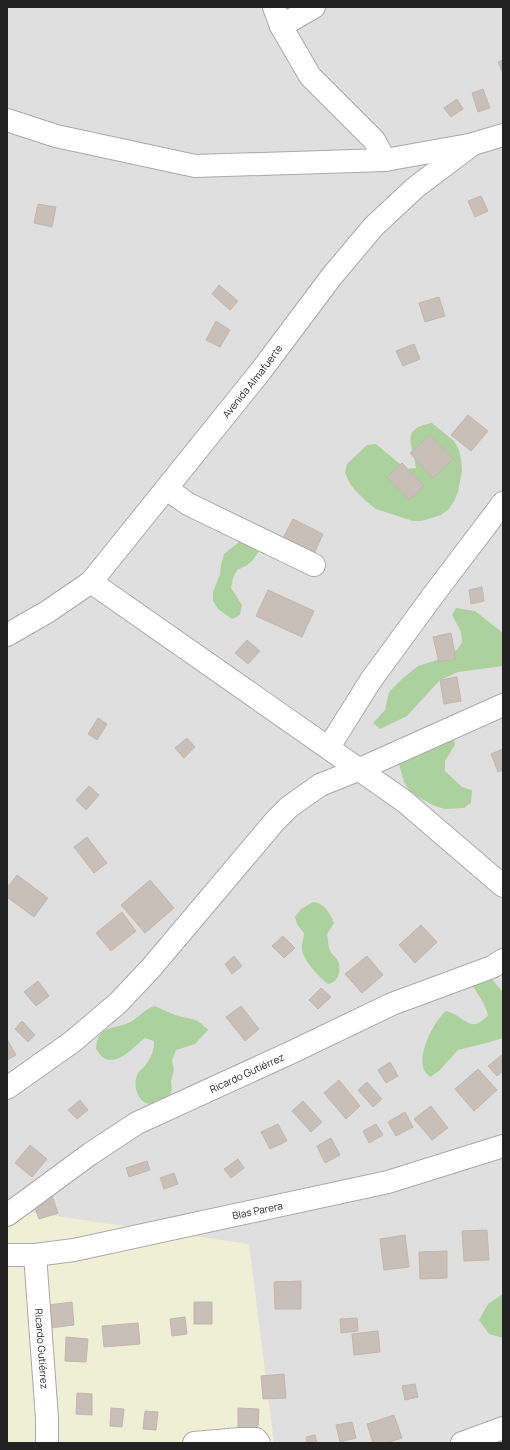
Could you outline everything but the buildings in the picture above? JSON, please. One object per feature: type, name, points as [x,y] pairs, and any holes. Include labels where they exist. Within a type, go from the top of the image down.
[{"type":"street","points":[[314,7],[278,16],[310,76],[374,140],[385,160]]},
{"type":"street","points":[[7,120],[56,136],[195,166],[385,160],[473,144]]},
{"type":"street","name":"Avenida Almafuerte","points":[[7,635],[47,612],[91,582],[260,372],[332,276],[374,226],[416,188],[473,144],[503,135]]},
{"type":"street","points":[[167,489],[188,504],[314,565]]},
{"type":"street","points":[[329,747],[371,680],[503,503]]},
{"type":"street","points":[[91,582],[329,747],[404,801],[503,886]]},
{"type":"street","points":[[7,1088],[72,1042],[118,1003],[151,968],[289,807],[320,785],[360,769],[503,705]]},
{"type":"street","name":"Ricardo Gutiérrez","points":[[7,1215],[90,1154],[137,1123],[290,1053],[392,1004],[492,967],[503,960]]},
{"type":"street","name":"Blas Parera","points":[[7,1255],[35,1255],[74,1250],[388,1182],[503,1146]]},
{"type":"street","name":"Ricardo Gutiérrez","points":[[35,1255],[48,1418],[47,1443]]},
{"type":"street","points":[[462,1443],[503,1428]]},
{"type":"street","points":[[194,1443],[256,1439],[260,1443]]},
{"type":"shaded area","points":[[7,7],[503,7],[503,1443],[7,1443]]},
{"type":"green space","points":[[432,423],[454,441],[459,450],[461,460],[462,470],[458,492],[449,509],[441,515],[422,521],[413,521],[376,509],[354,489],[349,482],[345,473],[347,464],[367,445],[376,444],[406,469],[416,468],[410,439],[415,429]]},
{"type":"green space","points":[[240,541],[254,543],[259,551],[253,560],[246,566],[237,570],[233,578],[231,588],[242,605],[240,615],[232,619],[218,609],[213,601],[213,592],[220,574],[224,554]]},
{"type":"green space","points":[[456,608],[475,611],[503,633],[503,666],[458,672],[440,680],[407,716],[380,729],[373,723],[385,710],[389,692],[418,666],[437,660],[457,650],[462,642],[461,632],[452,615]]},
{"type":"green space","points":[[453,734],[455,745],[445,761],[445,771],[462,787],[472,790],[471,803],[464,808],[445,809],[435,806],[418,797],[409,790],[404,782],[399,764],[404,757]]},
{"type":"green space","points":[[313,902],[317,902],[326,909],[334,923],[327,934],[329,949],[338,961],[340,968],[337,979],[328,984],[316,973],[305,958],[302,947],[304,933],[297,924],[295,917],[301,909]]},
{"type":"green space","points":[[490,977],[503,992],[503,1038],[458,1050],[439,1071],[430,1077],[425,1071],[422,1063],[425,1047],[432,1030],[446,1011],[453,1013],[472,1024],[477,1024],[482,1021],[488,1015],[487,1010],[469,979]]},
{"type":"green space","points":[[155,1006],[175,1015],[196,1020],[208,1030],[195,1044],[176,1050],[172,1060],[174,1070],[171,1081],[172,1090],[168,1099],[150,1104],[146,1103],[139,1096],[136,1087],[136,1077],[152,1055],[154,1041],[145,1038],[125,1055],[114,1060],[108,1060],[102,1057],[96,1049],[97,1040],[104,1031],[126,1024]]},
{"type":"green space","points":[[7,1209],[249,1244],[274,1443],[7,1443]]},
{"type":"green space","points":[[503,1294],[503,1338],[489,1334],[479,1320],[488,1304]]}]
